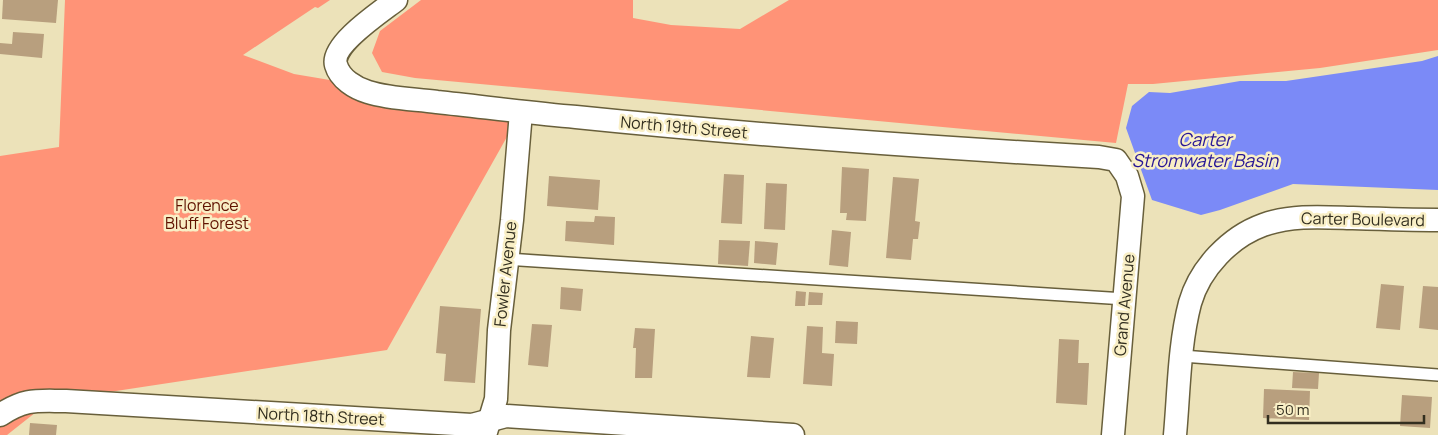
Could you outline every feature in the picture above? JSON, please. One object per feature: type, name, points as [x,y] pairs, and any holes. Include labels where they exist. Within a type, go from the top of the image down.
[{"type":"street","name":"North 19th Street","points":[[396,0],[359,28],[343,45],[336,58],[336,65],[346,81],[356,87],[385,95],[521,112],[703,130],[1099,157],[1116,160],[1127,176]]},
{"type":"street","name":"Fowler Avenue","points":[[487,428],[496,399],[499,330],[512,220],[521,112]]},
{"type":"street","name":"Grand Avenue","points":[[1114,435],[1133,196],[1127,176]]},
{"type":"street","name":"Carter Boulevard","points":[[1175,435],[1184,330],[1191,301],[1202,276],[1221,252],[1241,236],[1264,225],[1302,217],[1438,220]]},
{"type":"street","name":"North 18th Street","points":[[0,415],[26,401],[66,401],[472,425],[487,428],[506,416],[793,435]]},
{"type":"lane","points":[[506,259],[1125,299]]},
{"type":"lane","points":[[1182,356],[1438,375]]},
{"type":"green space","name":"Florence Bluff Forest","points":[[65,0],[330,0],[318,8],[315,7],[243,55],[294,74],[521,112],[387,350],[50,401],[7,435],[0,435],[0,156],[59,147]]},
{"type":"green space","points":[[421,0],[633,0],[633,18],[671,25],[740,29],[789,0],[1438,0],[1438,50],[1320,68],[1153,84],[1128,84],[1116,143],[415,78],[382,72],[372,53],[380,31]]},
{"type":"water","name":"Carter Stromwater Basin","points":[[1438,56],[1438,190],[1293,184],[1201,215],[1152,200],[1126,128],[1132,106],[1149,92],[1170,93],[1240,81],[1286,81],[1422,61]]},
{"type":"building","points":[[3,0],[58,0],[56,23],[2,19]]},
{"type":"building","points":[[13,32],[44,34],[42,58],[0,54],[0,43],[12,44]]},
{"type":"building","points":[[842,167],[869,169],[866,221],[846,220],[847,213],[840,213]]},
{"type":"building","points":[[724,174],[744,175],[742,224],[721,223]]},
{"type":"building","points":[[549,176],[600,180],[598,210],[547,206]]},
{"type":"building","points":[[893,177],[919,179],[915,221],[920,222],[918,239],[913,239],[911,260],[886,258]]},
{"type":"building","points":[[766,183],[787,184],[785,230],[764,229]]},
{"type":"building","points":[[595,216],[615,217],[614,245],[565,241],[566,221],[594,222]]},
{"type":"building","points":[[832,230],[851,232],[848,267],[829,265]]},
{"type":"building","points":[[719,240],[750,241],[748,266],[718,264]]},
{"type":"building","points":[[755,241],[778,243],[776,265],[754,263]]},
{"type":"building","points":[[1381,284],[1404,286],[1400,330],[1376,328]]},
{"type":"building","points":[[1423,286],[1438,287],[1438,330],[1419,328]]},
{"type":"building","points":[[561,287],[583,289],[581,311],[560,309]]},
{"type":"building","points":[[796,291],[806,292],[805,306],[795,306]]},
{"type":"building","points":[[809,292],[823,293],[822,305],[808,305]]},
{"type":"building","points":[[440,306],[481,309],[475,383],[444,381],[446,354],[436,353]]},
{"type":"building","points":[[836,321],[858,322],[857,344],[835,343]]},
{"type":"building","points":[[532,324],[552,325],[548,367],[528,365]]},
{"type":"building","points":[[807,326],[823,327],[822,353],[834,354],[832,386],[803,384]]},
{"type":"building","points":[[635,328],[655,329],[652,378],[635,378],[636,348],[633,348]]},
{"type":"building","points":[[751,336],[774,338],[770,378],[747,377]]},
{"type":"building","points":[[1059,339],[1079,340],[1078,363],[1089,363],[1087,405],[1056,403]]},
{"type":"building","points":[[1293,372],[1319,373],[1318,389],[1292,388]]},
{"type":"building","points":[[1264,389],[1310,391],[1309,420],[1263,418]]},
{"type":"building","points":[[1402,395],[1432,397],[1430,428],[1400,426]]},
{"type":"building","points":[[30,423],[57,425],[56,435],[29,435]]}]
